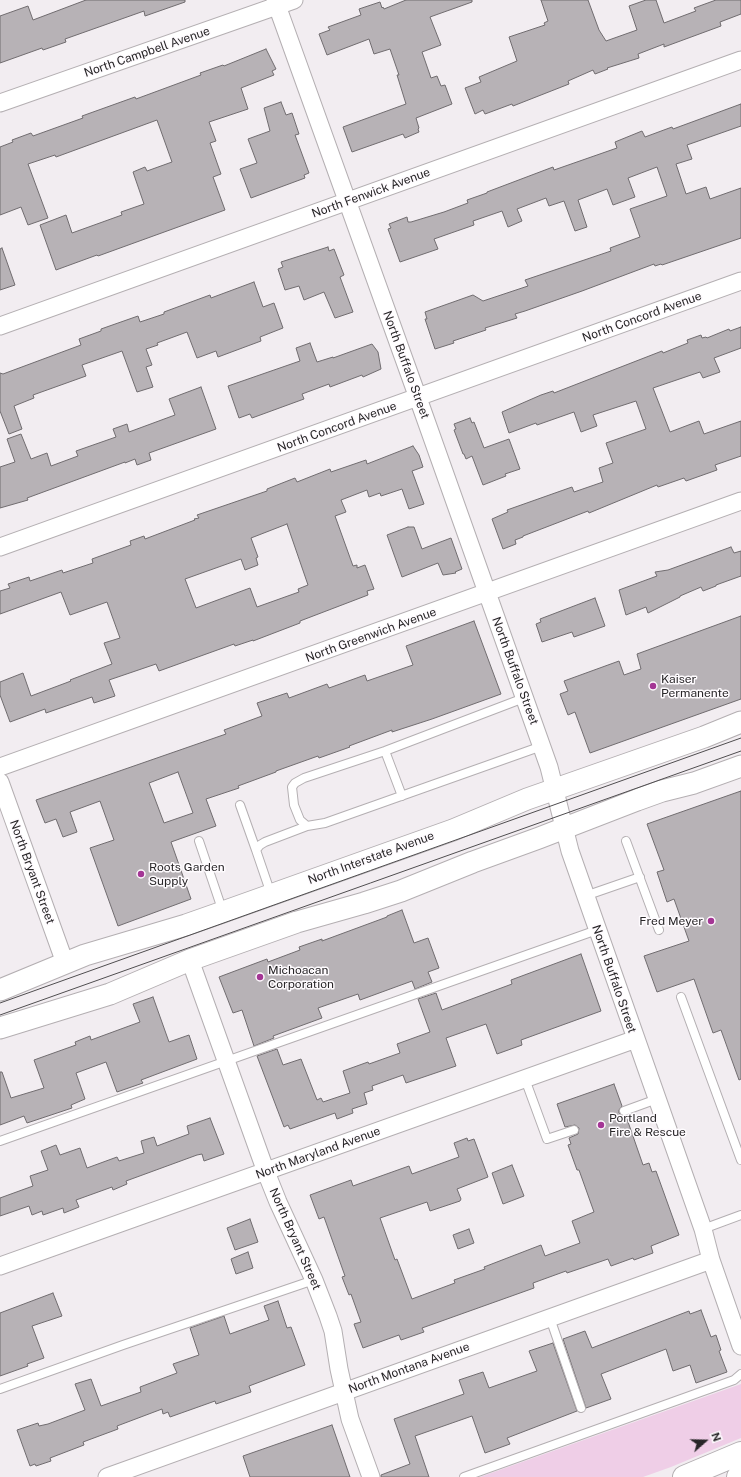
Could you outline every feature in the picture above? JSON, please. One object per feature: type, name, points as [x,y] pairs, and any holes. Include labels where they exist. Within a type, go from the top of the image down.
[{"type":"highway","points":[[684,1477],[741,1453]]},
{"type":"street","name":"North Campbell Avenue","points":[[0,103],[276,3],[294,0]]},
{"type":"street","name":"North Buffalo Street","points":[[276,3],[542,746],[549,767],[570,851],[703,1229],[711,1260],[741,1346]]},
{"type":"street","name":"North Fenwick Avenue","points":[[0,326],[741,60]]},
{"type":"street","name":"North Concord Avenue","points":[[0,547],[741,282]]},
{"type":"street","name":"North Greenwich Avenue","points":[[0,767],[741,502]]},
{"type":"street","name":"North Interstate Avenue","points":[[0,990],[86,954],[223,912],[453,830],[527,799],[741,722]]},
{"type":"street","points":[[0,1028],[110,994],[190,960],[297,922],[401,891],[650,795],[694,783],[741,766]]},
{"type":"street","name":"North Bryant Street","points":[[0,782],[64,963]]},
{"type":"street","name":"North Bryant Street","points":[[190,960],[266,1172],[278,1202],[314,1280],[333,1331],[339,1369],[350,1418],[371,1477]]},
{"type":"street","name":"North Maryland Avenue","points":[[0,1266],[636,1039]]},
{"type":"street","name":"North Montana Avenue","points":[[107,1477],[711,1260]]},
{"type":"lane","points":[[307,826],[300,820],[294,805],[292,787],[295,783],[304,778],[385,751],[524,698]]},
{"type":"lane","points":[[256,850],[265,842],[307,826],[325,823],[542,746]]},
{"type":"lane","points":[[385,751],[402,796]]},
{"type":"lane","points":[[240,804],[271,894]]},
{"type":"lane","points":[[199,841],[223,912]]},
{"type":"lane","points":[[626,841],[659,930]]},
{"type":"lane","points":[[585,896],[640,877]]},
{"type":"lane","points":[[0,1141],[597,930]]},
{"type":"lane","points":[[681,997],[741,1160]]},
{"type":"lane","points":[[525,1079],[547,1139],[574,1130]]},
{"type":"lane","points":[[624,1111],[657,1099]]},
{"type":"lane","points":[[703,1229],[741,1215]]},
{"type":"lane","points":[[0,1389],[123,1345],[314,1280]]},
{"type":"lane","points":[[550,1318],[581,1408]]},
{"type":"lane","points":[[464,1477],[734,1380],[741,1374]]},
{"type":"shaded area","points":[[741,1384],[741,1438],[643,1477],[480,1477]]},
{"type":"building","points":[[86,0],[185,0],[185,2],[145,16],[144,11],[65,39],[66,42],[43,50],[42,48],[0,63],[0,16],[28,6],[33,20]]},
{"type":"building","points":[[406,0],[472,0],[472,2],[430,17],[441,45],[422,52],[431,78],[437,76],[441,86],[445,85],[452,104],[416,118],[419,132],[405,138],[403,134],[352,152],[343,127],[406,104],[397,75],[399,75],[390,49],[374,54],[369,39],[327,55],[319,34],[330,30],[328,27],[361,15],[359,9],[380,2],[382,8],[383,7],[384,9]]},
{"type":"building","points":[[541,0],[588,0],[599,30],[606,41],[637,30],[629,6],[646,0],[656,0],[664,23],[696,11],[694,8],[716,0],[741,0],[741,14],[720,22],[721,26],[664,47],[664,44],[638,54],[639,58],[607,68],[608,69],[595,74],[593,70],[568,81],[569,84],[513,106],[512,104],[485,114],[483,110],[475,114],[465,88],[481,82],[479,77],[517,61],[509,37],[545,25],[544,23],[548,21]]},
{"type":"building","points":[[266,49],[276,69],[272,71],[274,75],[241,88],[248,109],[209,122],[216,141],[210,143],[221,174],[213,177],[225,210],[56,270],[40,225],[66,215],[72,233],[122,215],[121,212],[144,204],[133,172],[145,167],[147,171],[172,162],[157,120],[56,157],[55,155],[28,164],[48,218],[28,225],[21,207],[0,215],[0,147],[13,142],[12,140],[31,133],[33,136],[83,118],[82,116],[135,97],[136,99],[201,75],[200,73],[223,65],[224,66]]},
{"type":"building","points":[[281,102],[286,115],[292,113],[299,134],[295,135],[309,173],[304,175],[305,178],[251,198],[240,169],[257,163],[248,139],[270,131],[264,108]]},
{"type":"building","points":[[741,104],[741,126],[687,145],[692,159],[676,164],[686,194],[706,187],[710,199],[741,188],[741,238],[662,265],[655,266],[654,264],[515,314],[517,318],[485,328],[486,330],[453,341],[454,343],[435,349],[425,319],[427,319],[425,312],[473,295],[483,301],[528,286],[525,280],[611,251],[610,248],[640,237],[630,209],[667,196],[657,167],[628,178],[635,197],[613,205],[607,189],[578,200],[587,227],[575,231],[564,201],[549,206],[546,198],[517,209],[522,221],[508,227],[502,211],[473,221],[474,225],[434,239],[438,249],[400,262],[388,229],[391,228],[389,224],[407,217],[408,222],[411,222],[444,212],[468,203],[467,200],[553,167],[554,170],[617,148],[615,142],[642,131],[645,137],[672,127],[673,129]]},
{"type":"building","points":[[328,247],[329,251],[334,249],[344,275],[340,277],[353,312],[335,318],[324,292],[304,300],[299,286],[285,290],[278,269],[283,267],[281,262]]},
{"type":"building","points":[[2,248],[15,285],[0,290],[0,249]]},
{"type":"building","points":[[254,282],[263,307],[274,303],[283,328],[260,337],[261,341],[218,357],[216,351],[197,358],[187,332],[157,343],[158,345],[146,349],[152,365],[146,367],[153,387],[137,392],[122,351],[82,365],[86,376],[33,395],[34,398],[14,406],[22,429],[9,434],[0,411],[0,373],[3,374],[81,345],[79,339],[101,331],[101,329],[138,316],[140,322],[210,295],[211,298]]},
{"type":"building","points":[[741,327],[741,348],[714,358],[720,372],[703,378],[700,372],[653,388],[670,432],[699,421],[704,434],[741,421],[741,456],[715,465],[717,470],[686,481],[684,478],[658,487],[657,485],[589,513],[588,511],[523,536],[515,540],[516,544],[503,549],[492,519],[508,512],[507,510],[572,487],[574,492],[603,482],[599,468],[613,463],[606,443],[646,429],[636,401],[593,415],[597,426],[581,432],[574,412],[537,425],[536,423],[509,433],[502,412],[541,395],[553,391],[554,393],[662,351],[663,353],[688,343],[687,340],[701,335],[702,338],[707,338],[729,329],[730,331]]},
{"type":"building","points":[[310,343],[317,362],[372,344],[378,352],[381,369],[363,377],[362,375],[330,387],[329,384],[302,394],[304,399],[252,418],[250,414],[239,418],[228,386],[300,361],[296,348]]},
{"type":"building","points":[[201,387],[216,429],[149,453],[151,460],[137,465],[135,459],[125,462],[27,498],[28,500],[0,508],[0,467],[15,462],[7,439],[21,434],[31,459],[47,453],[51,466],[78,456],[76,451],[116,437],[113,429],[127,424],[129,432],[175,415],[169,399]]},
{"type":"building","points":[[470,418],[472,423],[474,422],[484,448],[509,439],[520,469],[505,474],[506,476],[483,485],[472,456],[466,459],[454,430],[456,429],[454,424]]},
{"type":"building","points":[[413,446],[419,455],[423,467],[412,471],[424,504],[409,509],[402,489],[381,496],[380,493],[369,497],[367,490],[341,500],[346,512],[335,516],[353,566],[357,565],[357,568],[365,565],[374,589],[367,591],[368,595],[253,641],[235,646],[234,644],[159,671],[156,664],[109,680],[115,696],[94,703],[92,697],[46,713],[45,709],[10,722],[0,695],[0,682],[23,673],[31,696],[112,664],[104,643],[120,638],[107,602],[70,615],[61,592],[0,614],[0,591],[10,588],[8,584],[29,577],[30,581],[62,570],[63,573],[93,563],[92,559],[131,545],[130,541],[144,536],[145,539],[195,520],[194,519],[199,518],[197,515],[267,491],[267,489],[295,478],[297,482],[330,469],[331,472],[366,460],[367,464]],"holes":[[[287,524],[308,585],[298,589],[299,592],[257,607],[250,588],[196,608],[185,579],[241,559],[245,570],[258,565],[256,558],[258,557],[251,538]]]},
{"type":"building","points":[[408,527],[414,527],[422,549],[451,538],[462,569],[455,572],[456,573],[443,575],[438,563],[402,577],[387,535]]},
{"type":"building","points":[[731,547],[734,553],[741,551],[741,576],[703,591],[701,587],[648,613],[646,607],[626,615],[619,590],[657,576],[655,572],[668,570]]},
{"type":"building","points":[[595,598],[605,626],[574,637],[572,632],[542,642],[536,624],[541,622],[540,619]]},
{"type":"building","name":"Kaiser Permanente","points":[[741,616],[741,699],[590,753],[575,712],[568,715],[560,694],[568,691],[564,681],[619,661],[624,675],[641,669],[637,654]]},
{"type":"building","points":[[474,621],[501,694],[432,719],[392,732],[392,730],[319,758],[318,756],[238,786],[239,788],[206,799],[216,826],[171,842],[191,899],[118,926],[90,848],[114,840],[100,801],[70,812],[77,832],[63,837],[56,819],[45,823],[36,800],[226,734],[224,730],[262,716],[257,703],[287,693],[289,698],[327,684],[329,688],[365,675],[367,681],[413,665],[406,646]],"holes":[[[178,772],[193,813],[164,823],[149,783]]]},
{"type":"building","name":"Fred Meyer","points":[[741,791],[741,1079],[739,1080],[721,1030],[713,1033],[694,979],[657,992],[644,956],[689,941],[674,899],[667,902],[657,872],[664,870],[647,824]]},
{"type":"building","points":[[402,910],[414,943],[428,938],[439,968],[428,972],[432,982],[415,989],[412,981],[360,1000],[358,994],[318,1008],[322,1018],[273,1036],[274,1038],[254,1046],[242,1010],[233,1013],[219,977],[267,959],[268,962],[300,950],[299,947],[322,939],[322,941]]},
{"type":"building","points":[[581,954],[601,1011],[521,1040],[522,1045],[497,1054],[486,1024],[446,1038],[456,1066],[406,1083],[403,1075],[372,1086],[373,1090],[364,1093],[367,1104],[352,1109],[353,1113],[337,1119],[335,1113],[290,1129],[288,1125],[284,1127],[257,1056],[277,1049],[283,1065],[301,1059],[317,1100],[321,1098],[323,1102],[350,1093],[343,1071],[400,1053],[397,1044],[430,1032],[418,999],[436,993],[442,1010],[512,984],[511,980]]},
{"type":"building","points":[[153,997],[169,1042],[189,1035],[197,1059],[141,1080],[143,1083],[117,1092],[106,1062],[76,1073],[85,1099],[71,1105],[72,1108],[27,1123],[24,1116],[0,1125],[0,1072],[2,1072],[11,1098],[44,1088],[34,1060],[76,1045],[75,1042],[90,1036],[91,1040],[140,1022],[133,1004]]},
{"type":"building","points":[[614,1084],[622,1106],[619,1113],[626,1116],[643,1165],[649,1163],[652,1172],[656,1171],[679,1235],[651,1246],[653,1253],[634,1260],[633,1258],[611,1266],[608,1259],[567,1273],[566,1271],[533,1283],[534,1288],[422,1328],[424,1332],[401,1340],[399,1335],[363,1348],[354,1324],[361,1322],[351,1294],[349,1295],[342,1277],[345,1276],[324,1217],[319,1219],[310,1195],[351,1180],[353,1186],[409,1166],[412,1174],[459,1157],[454,1143],[467,1138],[468,1141],[474,1139],[488,1177],[457,1189],[461,1199],[460,1201],[430,1211],[427,1202],[380,1218],[395,1260],[397,1259],[412,1299],[455,1283],[454,1280],[485,1269],[484,1267],[541,1245],[545,1256],[580,1243],[572,1221],[594,1212],[579,1170],[577,1170],[568,1145],[571,1144],[569,1138],[578,1134],[579,1128],[575,1125],[565,1127],[557,1104]]},
{"type":"building","points":[[210,1118],[224,1154],[204,1161],[202,1154],[197,1155],[126,1181],[127,1184],[113,1190],[112,1187],[76,1200],[79,1207],[64,1213],[63,1208],[43,1215],[42,1211],[32,1215],[29,1206],[0,1216],[0,1198],[33,1186],[30,1176],[48,1170],[41,1151],[56,1145],[60,1155],[80,1148],[87,1168],[117,1157],[119,1161],[144,1153],[141,1141],[154,1137],[157,1146],[189,1134],[187,1126]]},
{"type":"building","points":[[512,1165],[524,1196],[503,1204],[492,1173]]},
{"type":"building","points":[[250,1219],[258,1242],[235,1250],[227,1228]]},
{"type":"building","points":[[469,1229],[474,1243],[458,1249],[453,1235]]},
{"type":"building","points":[[248,1252],[253,1268],[236,1274],[231,1259]]},
{"type":"building","points":[[53,1293],[62,1316],[32,1326],[44,1358],[27,1364],[28,1366],[0,1376],[0,1313]]},
{"type":"building","points":[[278,1301],[287,1328],[291,1327],[305,1365],[249,1386],[251,1392],[216,1404],[215,1401],[170,1417],[168,1412],[163,1414],[162,1409],[117,1426],[118,1429],[83,1442],[84,1445],[50,1458],[51,1461],[36,1466],[35,1464],[30,1466],[17,1430],[38,1423],[39,1426],[48,1424],[85,1410],[75,1384],[91,1379],[101,1406],[141,1392],[140,1387],[177,1373],[173,1364],[199,1355],[190,1328],[224,1316],[230,1334],[269,1320],[264,1306]]},
{"type":"building","points":[[701,1310],[711,1337],[716,1335],[721,1350],[719,1351],[727,1372],[696,1383],[690,1365],[673,1371],[666,1349],[601,1374],[611,1399],[586,1408],[563,1339],[585,1331],[592,1348],[689,1311],[690,1314]]},
{"type":"building","points":[[553,1343],[577,1411],[507,1438],[510,1444],[485,1453],[472,1416],[415,1436],[429,1477],[381,1477],[381,1475],[410,1464],[394,1419],[464,1394],[459,1380],[483,1372],[489,1388],[537,1371],[529,1351]]},
{"type":"building","points":[[332,1425],[350,1477],[250,1477],[243,1456]]},
{"type":"tram line","points":[[0,1003],[741,738]]},
{"type":"tram line","points":[[0,1015],[741,751]]},
{"type":"place","name":"Kaiser Permanente","points":[[653,686]]},
{"type":"place","name":"Roots Garden Supply","points":[[141,874]]},
{"type":"place","name":"Fred Meyer","points":[[711,921]]},
{"type":"place","name":"Michoacan Corporation","points":[[260,977]]},
{"type":"place","name":"Portland Fire & Rescue","points":[[601,1125]]}]
